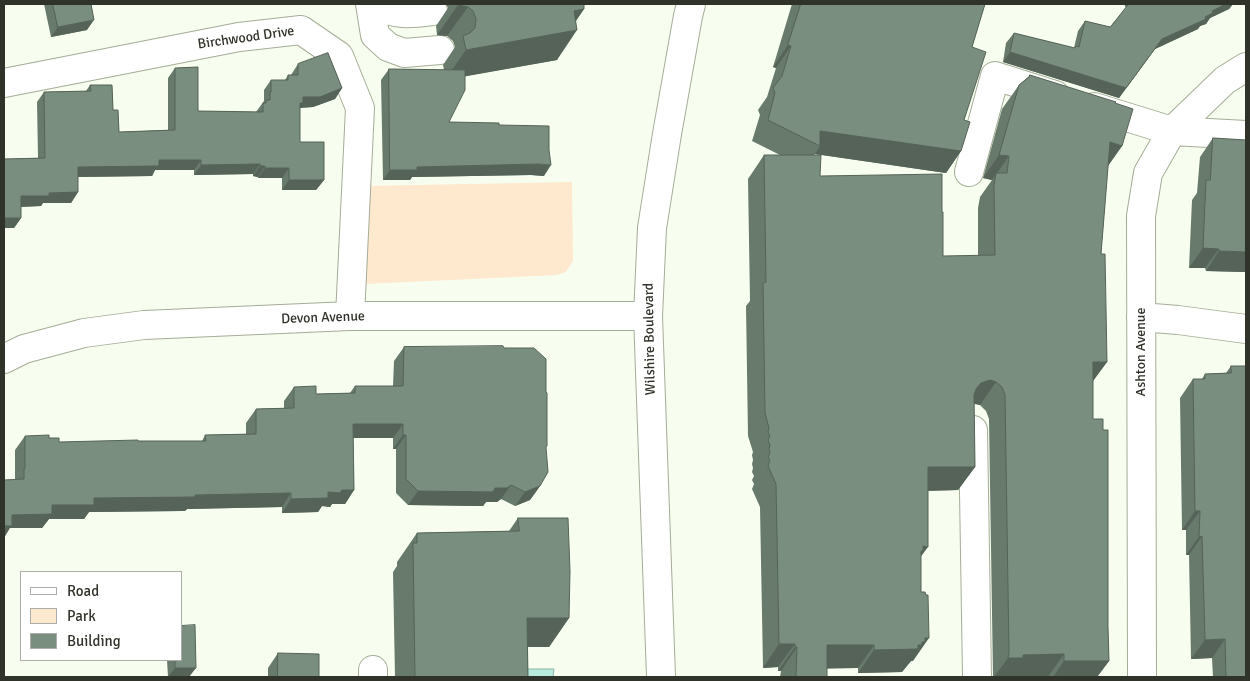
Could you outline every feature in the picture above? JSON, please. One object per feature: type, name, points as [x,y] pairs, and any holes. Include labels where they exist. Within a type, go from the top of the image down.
[{"type":"street","points":[[370,4],[375,35],[388,47],[404,52],[440,50]]},
{"type":"street","points":[[374,4],[386,10],[408,14],[424,9]]},
{"type":"street","name":"Wilshire Boulevard","points":[[661,677],[648,316],[652,228],[691,4]]},
{"type":"street","name":"Birchwood Drive","points":[[4,83],[239,37],[301,30],[339,56],[360,108],[350,316]]},
{"type":"street","name":"Ashton Avenue","points":[[1142,677],[1141,216],[1148,173],[1172,131],[1225,80],[1246,67]]},
{"type":"street","points":[[969,172],[995,76],[1172,131],[1246,135]]},
{"type":"street","name":"Devon Avenue","points":[[4,359],[24,349],[84,333],[154,325],[350,316],[648,316]]},
{"type":"street","points":[[1141,318],[1178,320],[1246,328]]},
{"type":"street","points":[[973,419],[977,677]]},
{"type":"green space","points":[[572,182],[573,261],[566,272],[557,275],[365,284],[365,186]]},
{"type":"water","points":[[525,669],[554,669],[553,677],[524,677]]},
{"type":"building","points":[[53,4],[91,4],[94,20],[58,27]]},
{"type":"building","points":[[458,4],[584,4],[584,9],[574,11],[577,30],[466,50],[463,36],[475,28],[476,19],[473,11],[468,7]]},
{"type":"building","points":[[801,4],[985,4],[972,47],[986,52],[964,120],[970,122],[961,151],[820,131],[820,146],[768,120],[775,93],[773,88],[782,76],[791,46],[788,45]]},
{"type":"building","points":[[1129,4],[1226,4],[1212,11],[1213,13],[1205,17],[1206,19],[1162,39],[1126,88],[1010,52],[1014,33],[1075,48],[1076,46],[1079,47],[1085,21],[1110,27]]},
{"type":"building","points":[[328,53],[342,88],[320,97],[303,97],[303,103],[300,103],[300,142],[324,142],[324,180],[289,180],[289,168],[265,168],[265,166],[260,166],[260,164],[201,165],[201,160],[159,160],[159,166],[78,167],[78,192],[49,193],[49,196],[21,196],[21,218],[4,218],[4,159],[45,158],[44,92],[91,91],[90,85],[112,85],[113,110],[118,110],[119,132],[175,130],[175,68],[198,67],[198,111],[263,112],[263,103],[266,103],[266,100],[270,100],[271,80],[288,80],[288,75],[298,75],[298,64]]},
{"type":"building","points":[[389,69],[465,70],[465,90],[449,122],[549,126],[551,165],[417,167],[417,170],[390,170]]},
{"type":"building","points":[[1030,75],[1133,109],[1122,146],[1110,142],[1101,254],[1105,254],[1107,362],[1093,362],[1093,419],[1103,419],[1103,430],[1108,430],[1109,661],[1064,661],[1064,654],[1023,655],[1023,658],[1008,658],[1005,395],[1002,387],[990,380],[981,383],[974,395],[975,467],[928,467],[928,547],[923,546],[923,551],[921,551],[921,592],[925,592],[928,595],[929,638],[925,638],[925,642],[922,642],[922,645],[918,645],[918,649],[874,650],[874,645],[827,645],[827,677],[796,677],[797,647],[795,647],[795,644],[779,644],[776,484],[768,466],[770,445],[768,440],[770,436],[765,413],[763,283],[766,282],[764,155],[821,155],[820,176],[942,174],[943,256],[995,255],[994,185],[996,173],[1007,173],[1009,156],[999,155],[1019,85]]},
{"type":"building","points":[[1213,138],[1246,140],[1246,252],[1219,251],[1219,249],[1203,248],[1206,180],[1210,180]]},
{"type":"building","points":[[503,346],[504,348],[534,348],[546,359],[546,447],[548,472],[540,486],[525,492],[511,485],[507,488],[495,488],[493,492],[418,491],[406,479],[406,435],[403,435],[403,424],[353,424],[354,490],[342,490],[340,493],[328,492],[328,498],[291,499],[291,493],[195,495],[195,497],[94,498],[94,505],[52,505],[52,514],[12,515],[12,526],[4,526],[4,480],[24,479],[25,436],[49,435],[49,438],[59,438],[59,442],[206,441],[205,435],[256,434],[256,409],[294,408],[294,387],[316,386],[316,394],[355,393],[355,386],[403,386],[404,347]]},
{"type":"building","points":[[1231,366],[1246,366],[1246,677],[1226,677],[1225,639],[1205,640],[1202,536],[1199,537],[1200,511],[1195,511],[1193,379],[1205,379],[1205,374],[1231,373]]},
{"type":"building","points":[[518,518],[568,518],[569,618],[527,618],[528,677],[415,677],[413,543],[417,543],[417,533],[519,531]]},
{"type":"building","points":[[195,625],[196,668],[175,668],[175,661],[182,661],[182,626]]},
{"type":"building","points":[[278,653],[319,654],[319,677],[278,677]]}]
